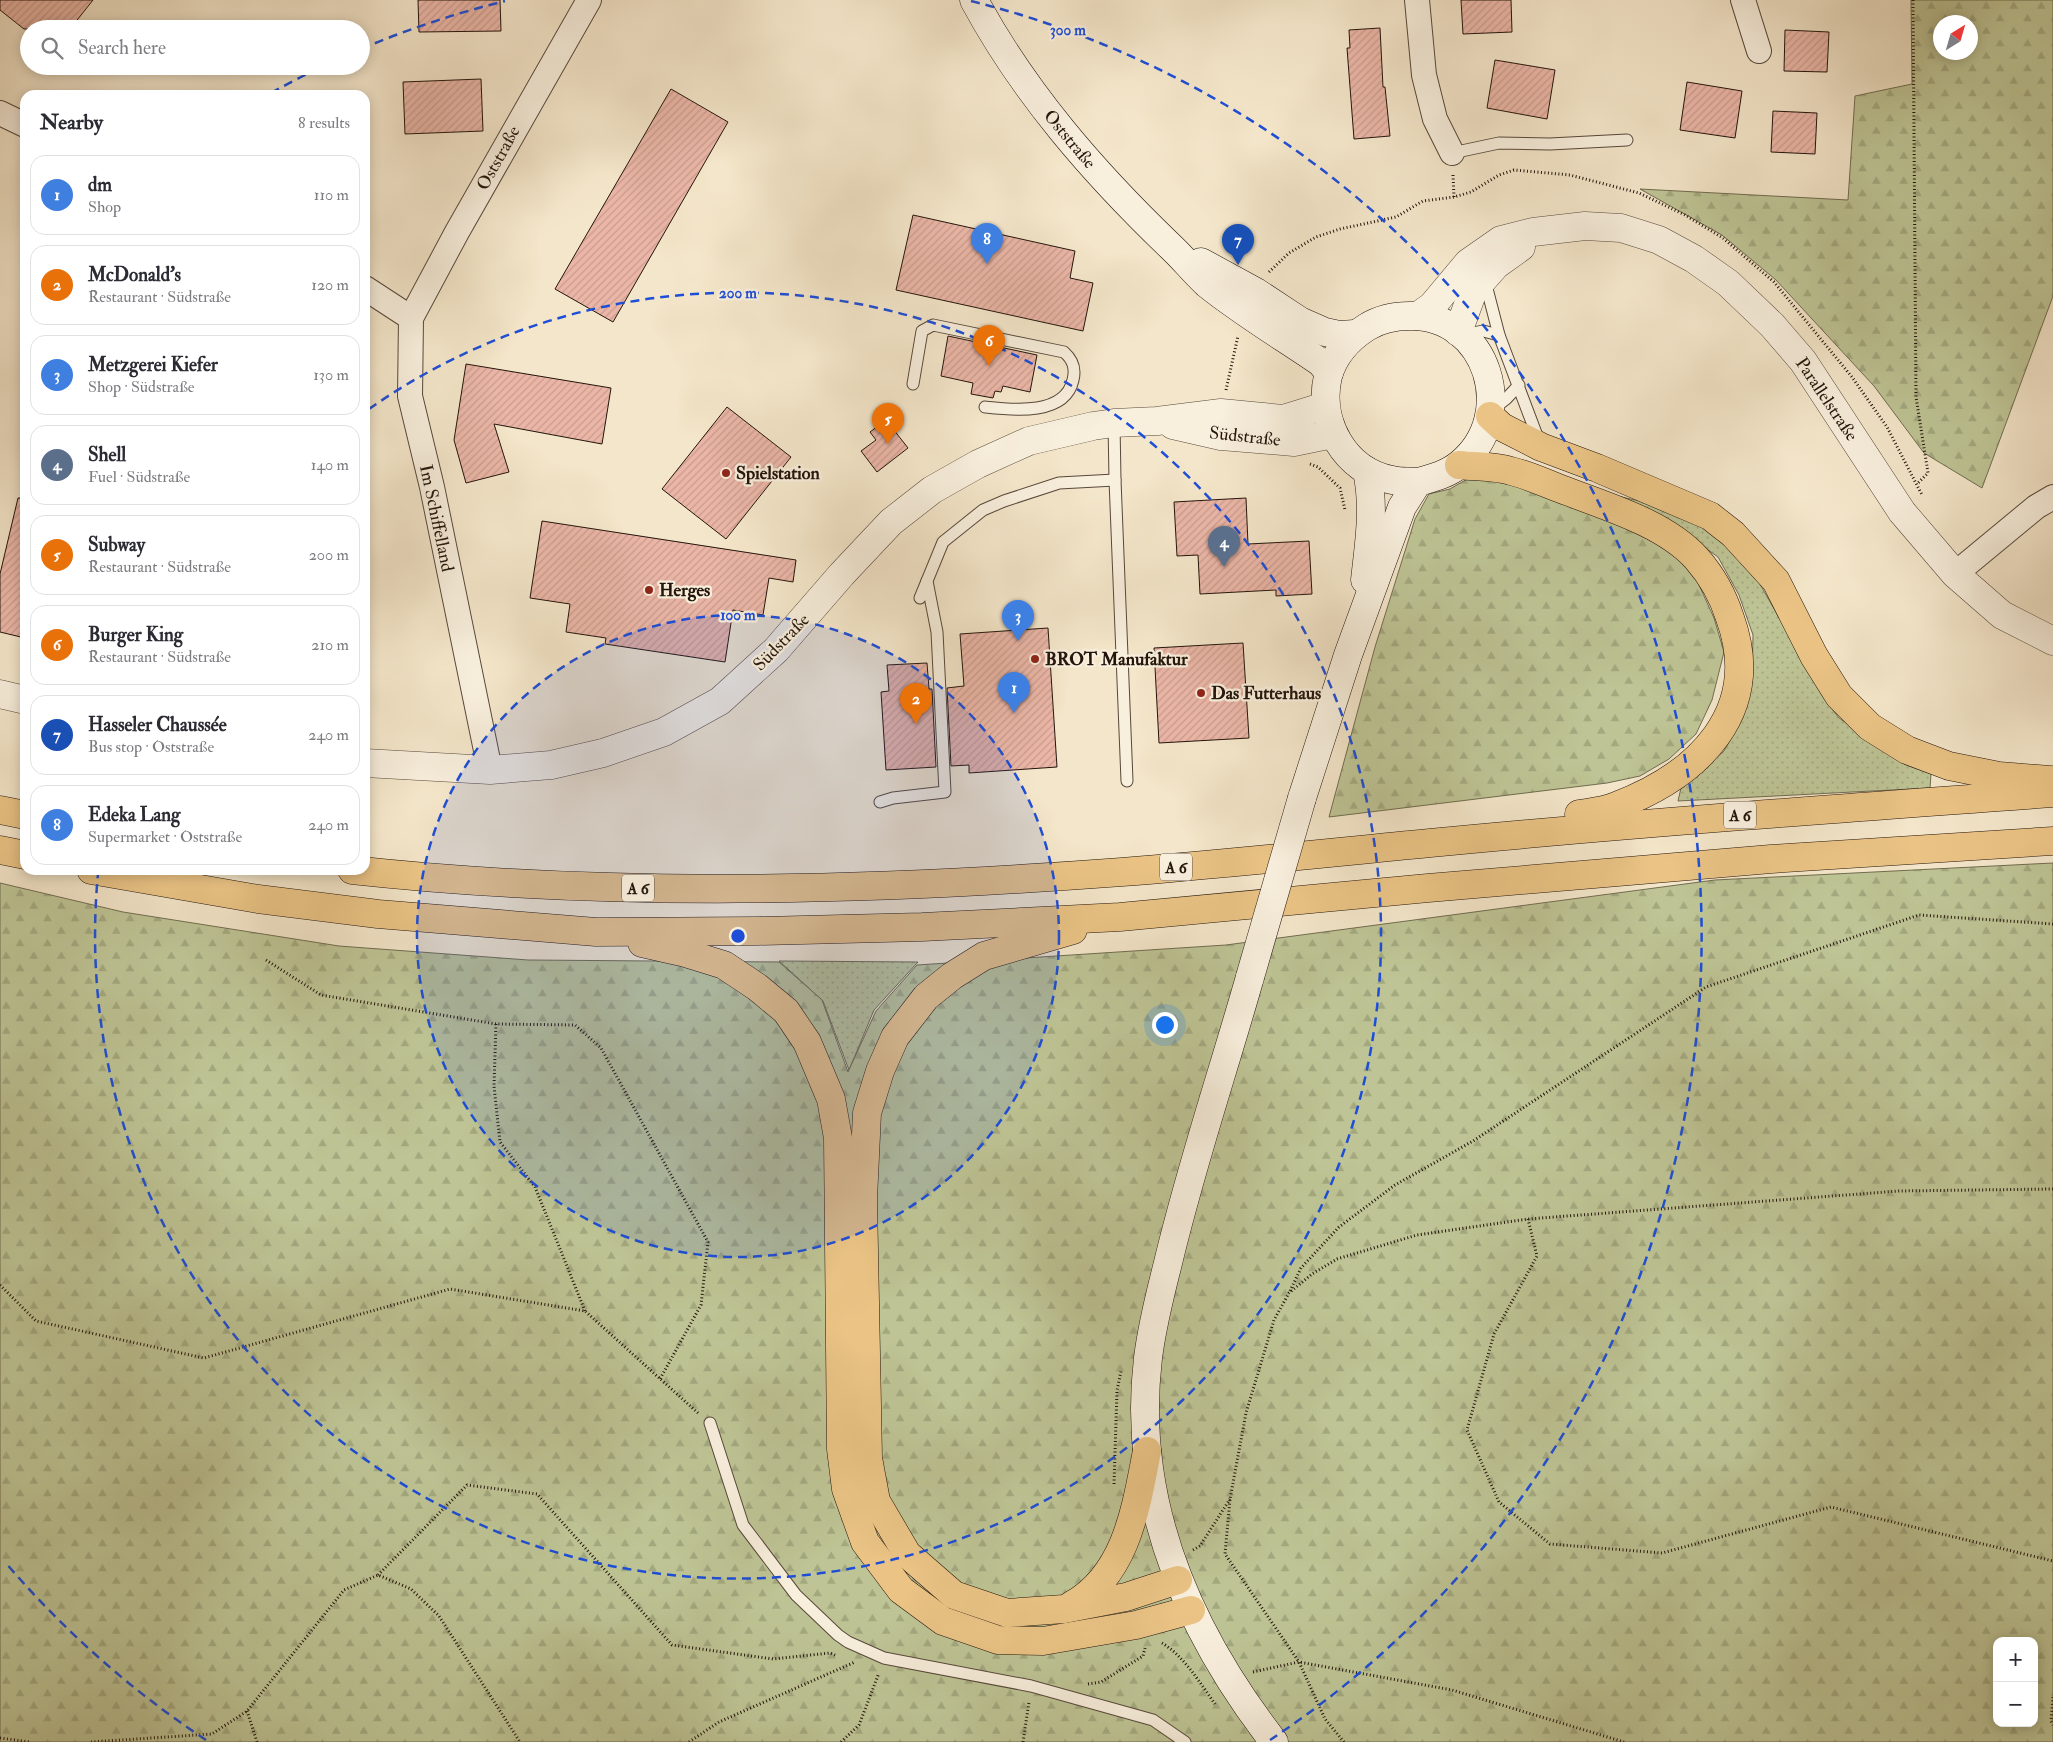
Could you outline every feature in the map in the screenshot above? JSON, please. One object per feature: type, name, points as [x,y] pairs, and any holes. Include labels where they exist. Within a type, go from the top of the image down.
[{"type":"highway","points":[[1491,413],[1502,427],[1541,447],[1597,468],[1710,516],[1733,534],[1776,580],[1814,656],[1839,696],[1870,727],[1907,750],[1949,766],[1999,776],[2053,781]]},
{"type":"highway","points":[[1428,843],[1614,807],[1663,785],[1695,761],[1719,735],[1732,707],[1740,673],[1737,636],[1722,594],[1697,559],[1668,534],[1614,509],[1511,470],[1459,465]]},
{"type":"highway","name":"A 6","points":[[370,872],[514,885],[612,888],[915,885],[1131,871],[1767,813],[2053,793]]},
{"type":"highway","points":[[0,810],[20,814]]},
{"type":"highway","points":[[119,875],[258,899],[369,913],[596,932],[922,927],[1120,917],[1428,888],[1771,859],[2053,841]]},
{"type":"highway","points":[[0,850],[20,854]]},
{"type":"highway","points":[[1120,917],[984,956],[952,976],[926,997],[895,1037],[880,1071],[867,1113],[863,1199],[868,1458],[876,1501],[907,1554],[954,1595],[1007,1613],[1064,1609],[1126,1598],[1175,1571]]},
{"type":"highway","points":[[596,932],[682,952],[724,965],[757,987],[786,1011],[807,1042],[831,1099],[838,1138],[841,1449],[846,1489],[865,1542],[901,1590],[944,1621],[998,1640],[1043,1641],[1092,1634],[1136,1625],[1190,1610]]},
{"type":"highway","points":[[1064,1609],[1084,1598],[1108,1574],[1115,1564],[1132,1519],[1147,1450]]},
{"type":"main road","name":"Oststraße","points":[[978,6],[1035,96],[1079,152],[1125,202],[1172,248],[1213,267],[1291,342],[1320,362],[1329,372]]},
{"type":"main road","name":"Parallelstraße","points":[[1418,316],[1432,306],[1468,263],[1501,240],[1533,232],[1585,226],[1621,228],[1659,240],[1694,259],[1728,283],[1772,325],[1803,361],[1902,512],[1954,574],[2002,615],[2053,641]]},
{"type":"main road","name":"Parallelstraße","points":[[1460,334],[1473,291],[1496,265],[1521,248],[1559,229]]},
{"type":"main road","name":"Oststraße","points":[[1251,303],[1325,332],[1338,335],[1355,334]]},
{"type":"main road","points":[[1396,316],[1418,316],[1439,321],[1460,334],[1474,348],[1486,367],[1491,388],[1491,413],[1473,452],[1459,465],[1440,476],[1418,482],[1392,480],[1367,471],[1347,455],[1333,434],[1325,406],[1329,372],[1344,345],[1355,334],[1374,322],[1396,316]]},
{"type":"main road","name":"Südstraße","points":[[370,763],[490,770],[552,765],[603,753],[664,732],[720,701],[776,650],[842,574],[891,522],[932,490],[978,464],[1029,441],[1114,423],[1157,421],[1221,413],[1283,419],[1325,406]]},
{"type":"main road","name":"Südstraße","points":[[1157,421],[1221,436],[1294,442],[1333,434]]},
{"type":"main road","points":[[1348,655],[1364,592],[1372,518],[1371,492],[1367,471]]},
{"type":"main road","points":[[1274,1742],[1228,1677],[1190,1610],[1175,1571],[1155,1510],[1147,1450],[1146,1400],[1148,1359],[1153,1324],[1179,1217],[1302,798],[1348,655],[1402,507],[1418,482]]},
{"type":"main road","points":[[0,694],[20,699]]},
{"type":"street","name":"Oststraße","points":[[412,318],[466,215],[589,0]]},
{"type":"street","points":[[1417,0],[1424,75],[1435,119],[1452,152]]},
{"type":"street","points":[[1742,0],[1759,51]]},
{"type":"street","points":[[0,114],[20,123]]},
{"type":"street","points":[[370,291],[412,318]]},
{"type":"street","name":"Im Schiffelland","points":[[412,318],[410,396],[432,487],[490,770]]},
{"type":"street","points":[[1954,574],[2036,507],[2053,497]]},
{"type":"lane","points":[[1452,152],[1499,143],[1550,144],[1627,140]]},
{"type":"lane","points":[[1484,278],[1499,335],[1541,447]]},
{"type":"lane","points":[[913,384],[922,331],[933,325],[1064,352],[1072,359],[1074,374],[1071,390],[1061,400],[1038,408],[1016,410],[984,407]]},
{"type":"lane","points":[[1460,334],[1483,331],[1499,335]]},
{"type":"lane","points":[[1491,413],[1519,385]]},
{"type":"lane","points":[[1114,423],[1127,781]]},
{"type":"lane","points":[[920,598],[943,542],[982,510],[1059,483],[1115,480]]},
{"type":"lane","points":[[880,802],[893,798],[945,792],[937,632],[927,581]]},
{"type":"lane","points":[[710,1424],[743,1525],[796,1595],[838,1635],[872,1654],[884,1658],[1031,1686],[1153,1720],[1185,1742]]},
{"type":"path","points":[[1913,0],[1916,398],[1928,473],[1917,484]]},
{"type":"path","points":[[1221,413],[1236,342],[1251,303],[1270,270],[1289,253],[1316,237],[1340,229],[1396,217],[1423,201],[1454,197],[1471,192],[1499,175],[1514,170],[1570,175],[1639,193],[1685,215],[1723,238],[1774,282],[1852,377],[1888,427],[1924,501]]},
{"type":"path","points":[[1305,462],[1318,467],[1340,488],[1347,516]]},
{"type":"path","points":[[1344,1742],[1325,1719],[1299,1662],[1225,1554],[1230,1499],[1246,1413],[1274,1320],[1302,1268],[1339,1227],[1395,1185],[1473,1140],[1706,987],[1919,914],[2053,924]]},
{"type":"path","points":[[266,960],[321,995],[496,1024],[574,1025],[601,1048],[708,1242],[701,1305],[660,1378]]},
{"type":"path","points":[[496,1024],[494,1086],[500,1142],[535,1187],[585,1311],[710,1424]]},
{"type":"path","points":[[1289,1293],[1312,1274],[1337,1259],[1417,1235],[1528,1219],[1899,1190],[2053,1189]]},
{"type":"path","points":[[1528,1219],[1537,1256],[1494,1334],[1467,1430],[1498,1502],[1550,1544],[1662,1553],[1831,1507],[2053,1561]]},
{"type":"path","points":[[0,1285],[36,1321],[204,1358],[450,1289],[585,1311]]},
{"type":"path","points":[[90,1742],[212,1734],[247,1711],[344,1590],[378,1575],[466,1486],[537,1494],[672,1645],[773,1659],[830,1653],[853,1663]]},
{"type":"path","points":[[1175,1571],[1200,1546],[1230,1499]]},
{"type":"path","points":[[378,1575],[411,1589],[439,1616],[520,1742]]},
{"type":"path","points":[[1082,1684],[1101,1682],[1143,1656],[1146,1642]]},
{"type":"path","points":[[1159,1642],[1177,1656],[1216,1705]]},
{"type":"path","points":[[688,1742],[719,1722],[872,1654]]},
{"type":"path","points":[[841,1742],[859,1725],[884,1658]]},
{"type":"path","points":[[1228,1677],[1299,1662],[1452,1690],[1624,1742]]},
{"type":"path","points":[[1023,1742],[1031,1686]]},
{"type":"path","points":[[2053,1697],[2050,1721],[2053,1725]]},
{"type":"path","points":[[247,1711],[258,1742]]},
{"type":"path","points":[[0,1738],[30,1742]]},
{"type":"green space","points":[[1911,0],[2053,0],[2053,296],[1982,488],[1924,453],[1874,386],[1776,280],[1722,235],[1640,189],[1848,200],[1855,96],[1912,84]]},
{"type":"green space","points":[[1469,478],[1511,481],[1559,496],[1668,549],[1694,574],[1714,618],[1724,652],[1712,700],[1696,734],[1669,759],[1640,776],[1607,783],[1329,817],[1375,647],[1415,519],[1429,494],[1450,489]]},
{"type":"green space","points":[[1600,492],[1648,503],[1694,522],[1727,544],[1757,579],[1823,697],[1839,718],[1906,765],[1931,774],[1930,788],[1678,801],[1681,788],[1724,751],[1740,723],[1752,683],[1753,635],[1739,595],[1718,557],[1690,537]]},
{"type":"green space","points":[[2053,863],[2053,1742],[0,1742],[0,883],[123,912],[339,946],[528,960],[779,962],[822,1000],[848,1072],[876,1011],[917,965],[1226,945],[1715,880]]},
{"type":"green space","points":[[779,961],[918,962],[874,1010],[849,1070],[823,1001]]},
{"type":"building","points":[[0,0],[93,0],[77,20],[20,20],[20,26],[0,10]]},
{"type":"building","points":[[418,0],[500,0],[501,31],[419,32]]},
{"type":"building","points":[[1461,0],[1511,0],[1512,32],[1463,34]]},
{"type":"building","points":[[1380,28],[1383,87],[1385,87],[1390,136],[1354,139],[1347,48],[1350,48],[1349,30]]},
{"type":"building","points":[[1785,30],[1829,32],[1827,72],[1784,71]]},
{"type":"building","points":[[1495,60],[1555,70],[1547,119],[1487,108]]},
{"type":"building","points":[[481,79],[483,131],[405,134],[403,82]]},
{"type":"building","points":[[1687,82],[1742,91],[1735,138],[1680,130]]},
{"type":"building","points":[[671,89],[728,122],[613,322],[555,289]]},
{"type":"building","points":[[1773,111],[1817,113],[1815,154],[1771,152]]},
{"type":"building","points":[[913,215],[1075,251],[1070,278],[1093,283],[1083,331],[896,290]]},
{"type":"building","points":[[948,336],[1037,355],[1030,392],[1003,386],[1001,392],[995,391],[993,398],[971,394],[973,383],[941,376]]},
{"type":"building","points":[[466,364],[611,388],[602,444],[494,424],[509,472],[466,483],[454,440]]},
{"type":"building","name":"Spielstation","points":[[727,407],[791,457],[726,539],[662,489]]},
{"type":"building","points":[[886,420],[908,448],[877,472],[861,451],[876,440],[870,432]]},
{"type":"building","points":[[18,498],[20,498],[20,637],[0,632],[0,574]]},
{"type":"building","points":[[1246,498],[1248,544],[1309,541],[1312,594],[1276,596],[1276,590],[1200,594],[1198,555],[1177,556],[1174,502]]},
{"type":"building","name":"Herges","points":[[542,521],[796,560],[793,582],[769,578],[763,615],[733,610],[725,662],[605,644],[606,638],[566,632],[570,604],[530,598]]},
{"type":"building","points":[[1048,628],[1057,767],[969,773],[969,765],[951,766],[947,688],[964,686],[960,634]]},
{"type":"building","name":"Das Futterhaus","points":[[1243,643],[1249,738],[1159,743],[1154,648]]},
{"type":"building","points":[[927,663],[929,689],[932,689],[936,767],[886,770],[881,692],[889,691],[887,665]]},
{"type":"place","name":"Edeka Lang","points":[[987,264]]},
{"type":"place","name":"Hasseler Chaussée","points":[[1238,265]]},
{"type":"place","name":"Burger King","points":[[989,366]]},
{"type":"place","name":"Subway","points":[[888,444]]},
{"type":"place","name":"Spielstation","points":[[726,473]]},
{"type":"place","name":"Shell","points":[[1224,567]]},
{"type":"place","name":"Herges","points":[[649,590]]},
{"type":"place","name":"Metzgerei Kiefer","points":[[1018,641]]},
{"type":"place","name":"BROT Manufaktur","points":[[1035,659]]},
{"type":"place","name":"Das Futterhaus","points":[[1201,693]]},
{"type":"place","name":"dm","points":[[1014,713]]},
{"type":"place","name":"McDonald's","points":[[916,724]]}]
